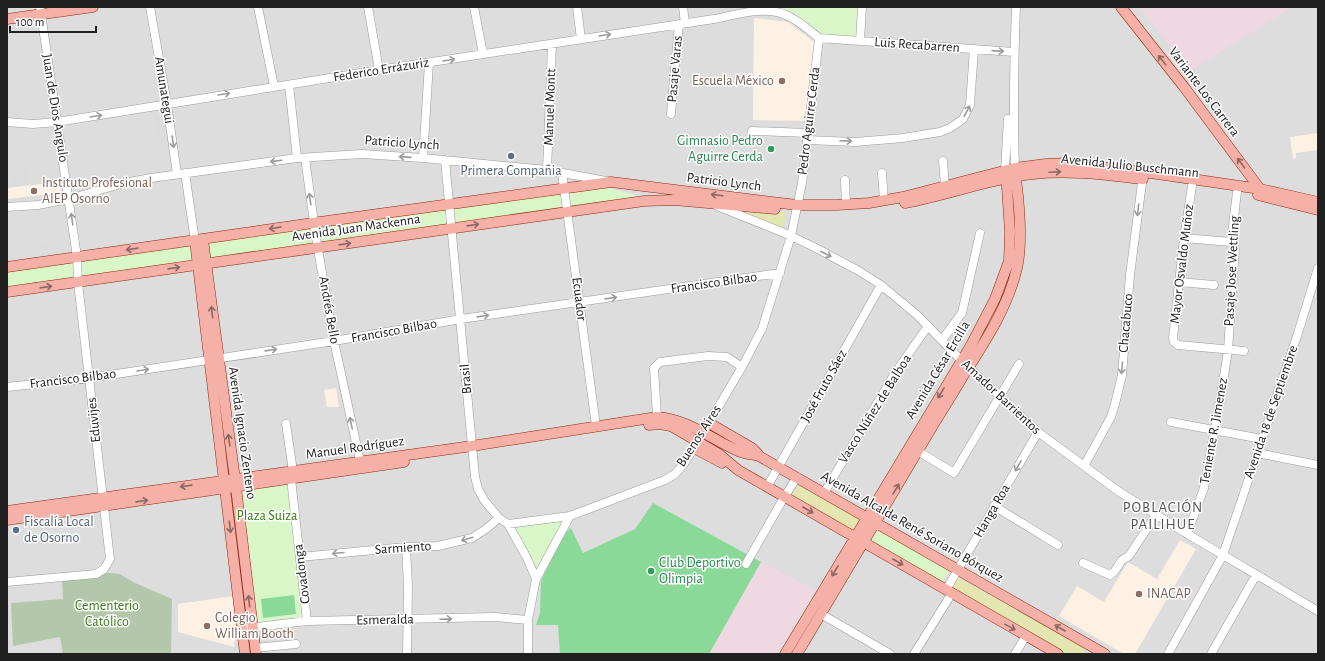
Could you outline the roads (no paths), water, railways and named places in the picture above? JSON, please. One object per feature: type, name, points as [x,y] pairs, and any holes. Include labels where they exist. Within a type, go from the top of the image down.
[{"type":"main road","points":[[7,18],[40,11],[93,7]]},
{"type":"main road","name":"Variante Los Carrera","points":[[1121,7],[1184,87],[1260,192]]},
{"type":"main road","name":"Avenida Julio Buschmann","points":[[798,209],[844,210],[902,204],[922,200],[1040,164],[1066,163],[1318,202]]},
{"type":"main road","name":"Avenida Julio Buschmann","points":[[798,209],[846,205],[903,197],[945,186],[1011,173]]},
{"type":"main road","name":"Avenida César Ercilla","points":[[785,654],[859,540],[876,522],[961,360],[980,330],[990,310],[1009,261],[1011,173]]},
{"type":"main road","name":"Avenida César Ercilla","points":[[801,653],[859,540],[866,517],[969,367],[1001,314],[1018,267],[1020,242],[1019,223],[1011,173]]},
{"type":"main road","name":"Avenida Julio Buschmann","points":[[1143,175],[1192,186],[1237,192],[1260,192],[1318,210]]},
{"type":"main road","name":"Patricio Lynch","points":[[611,182],[798,209]]},
{"type":"main road","name":"Avenida Juan Mackenna","points":[[7,267],[314,222],[611,182]]},
{"type":"main road","name":"Avenida Juan Mackenna","points":[[7,292],[644,201],[674,200],[798,209]]},
{"type":"main road","points":[[1009,219],[1019,223]]},
{"type":"main road","name":"Avenida Ignacio Zenteno","points":[[199,240],[213,359],[225,485],[247,628],[255,651]]},
{"type":"main road","points":[[1009,261],[1012,265],[1018,267]]},
{"type":"main road","points":[[990,310],[992,308],[998,309],[1001,314]]},
{"type":"main road","name":"Avenida Ignacio Zenteno","points":[[213,359],[235,483],[247,628],[245,654]]},
{"type":"main road","name":"Manuel Rodríguez","points":[[292,475],[360,461],[472,449],[596,426],[657,417],[672,419],[698,440]]},
{"type":"main road","points":[[709,423],[752,448],[759,456]]},
{"type":"main road","name":"Manuel Rodríguez","points":[[7,511],[103,502],[651,424],[671,426],[698,440]]},
{"type":"main road","points":[[698,440],[738,470],[1058,654]]},
{"type":"main road","name":"Avenida Alcalde René Soriano Bórquez","points":[[698,440],[759,456],[958,570],[1092,651],[1105,654]]},
{"type":"main road","name":"Manuel Rodríguez","points":[[7,520],[103,502]]},
{"type":"street","name":"Amunategui","points":[[150,7],[181,174],[199,240]]},
{"type":"street","points":[[258,7],[274,86]]},
{"type":"street","points":[[368,7],[379,70]]},
{"type":"street","points":[[474,7],[482,54]]},
{"type":"street","points":[[578,7],[581,39]]},
{"type":"street","name":"Pasaje Varas","points":[[671,114],[683,7]]},
{"type":"street","points":[[860,41],[862,7]]},
{"type":"street","name":"Avenida César Ercilla","points":[[1011,173],[1016,7]]},
{"type":"street","name":"Federico Errázuriz","points":[[7,122],[32,124],[57,122],[274,86],[728,17],[755,9],[784,14],[798,21],[819,38]]},
{"type":"street","name":"Juan de Dios Angulo","points":[[40,11],[77,257]]},
{"type":"street","name":"Luis Recabarren","points":[[819,38],[1014,52]]},
{"type":"street","name":"Pedro Aguirre Cerda","points":[[798,209],[819,38]]},
{"type":"street","name":"Manuel Montt","points":[[547,170],[552,44]]},
{"type":"street","points":[[752,131],[855,142],[903,138],[940,132],[950,128],[963,119],[970,106],[974,49]]},
{"type":"street","points":[[423,158],[429,63]]},
{"type":"street","name":"Andrés Bello","points":[[288,85],[314,222],[334,341],[360,461]]},
{"type":"street","name":"Patricio Lynch","points":[[7,207],[38,205],[69,199],[124,183],[181,174],[301,158],[362,154],[423,158],[547,170],[611,182]]},
{"type":"street","name":"Brasil","points":[[445,160],[475,477],[478,489],[484,500],[499,518],[508,524],[527,558],[536,579]]},
{"type":"street","points":[[942,161],[945,186]]},
{"type":"street","name":"Ecuador","points":[[562,173],[596,426]]},
{"type":"street","points":[[882,173],[884,200]]},
{"type":"street","name":"Chacabuco","points":[[1084,466],[1111,417],[1122,375],[1130,275],[1143,175]]},
{"type":"street","points":[[845,180],[846,205]]},
{"type":"street","name":"Mayor Osvaldo Muñoz","points":[[1192,186],[1184,238],[1173,338],[1174,342],[1178,345],[1228,350]]},
{"type":"street","name":"Pasaje Jose Wettling","points":[[1228,350],[1235,248],[1231,242],[1237,192]]},
{"type":"street","name":"Avenida Juan Mackenna","points":[[709,203],[735,212],[791,236]]},
{"type":"street","name":"Buenos Aires","points":[[508,524],[570,516],[665,480],[679,469],[709,423],[742,367],[762,329],[791,236],[796,228],[798,209]]},
{"type":"street","points":[[942,340],[962,313],[980,233]]},
{"type":"street","name":"Amador Barrientos","points":[[791,236],[848,265],[881,285],[906,304],[999,397],[1038,432],[1118,491],[1187,534],[1318,611]]},
{"type":"street","points":[[1184,238],[1231,242]]},
{"type":"street","name":"Eduvijes","points":[[7,582],[96,574],[104,569],[110,559],[78,283],[77,257]]},
{"type":"street","name":"Avenida 18 de Septiembre","points":[[1168,654],[1223,555],[1298,333],[1318,268]]},
{"type":"street","name":"Francisco Bilbao","points":[[7,387],[90,378],[334,341],[461,319],[780,273]]},
{"type":"street","points":[[1179,282],[1214,285]]},
{"type":"street","name":"José Fruto Sáez","points":[[767,487],[881,285]]},
{"type":"street","name":"Vasco Núñez de Balboa","points":[[824,493],[895,373],[928,326]]},
{"type":"street","points":[[1228,350],[1244,351]]},
{"type":"street","name":"Teniente R. Jimenez","points":[[1187,534],[1204,488],[1228,350]]},
{"type":"street","points":[[657,417],[654,368],[660,362],[708,356],[727,356],[742,367]]},
{"type":"street","points":[[914,449],[954,473],[1019,364]]},
{"type":"street","points":[[1171,422],[1262,439]]},
{"type":"street","name":"Covadonga","points":[[286,424],[307,621]]},
{"type":"street","name":"Hanga Roa","points":[[914,654],[949,591],[958,570],[1038,432]]},
{"type":"street","points":[[1257,453],[1318,465]]},
{"type":"street","points":[[746,564],[797,477]]},
{"type":"street","points":[[994,506],[1058,545]]},
{"type":"street","points":[[1083,563],[1110,575],[1114,572],[1122,560],[1129,556],[1156,515]]},
{"type":"street","points":[[528,654],[528,620],[536,579],[570,516]]},
{"type":"street","name":"Sarmiento","points":[[300,557],[406,547],[438,546],[472,538],[499,518]]},
{"type":"street","points":[[406,547],[408,585],[407,654]]},
{"type":"street","points":[[1211,654],[1256,575]]},
{"type":"street","points":[[822,614],[890,654]]},
{"type":"street","name":"Esmeralda","points":[[247,628],[307,621],[495,617],[528,620]]},
{"type":"street","points":[[240,654],[247,628]]},
{"type":"street","points":[[1015,654],[1026,636]]},
{"type":"street","points":[[255,651],[296,644]]},
{"type":"place","name":"Escuela México","points":[[782,81]]},
{"type":"place","name":"Gimnasio Pedro Aguirre Cerda","points":[[771,149]]},
{"type":"place","name":"Primera Compañia","points":[[511,156]]},
{"type":"place","name":"Instituto Profesional AIEP Osorno","points":[[34,191]]},
{"type":"place","name":"Fiscalía Local de Osorno","points":[[16,530]]},
{"type":"place","name":"Club Deportivo Olimpia","points":[[651,571]]},
{"type":"place","name":"INACAP","points":[[1139,594]]},
{"type":"place","name":"Colegio William Booth","points":[[207,626]]},
{"type":"district","name":"POBLACIÓN PAILIHUE","points":[[1163,516]]},
{"type":"park label","name":"Plaza Suiza","points":[[267,516]]},
{"type":"park label","name":"Cementerio Católico","points":[[107,614]]}]
